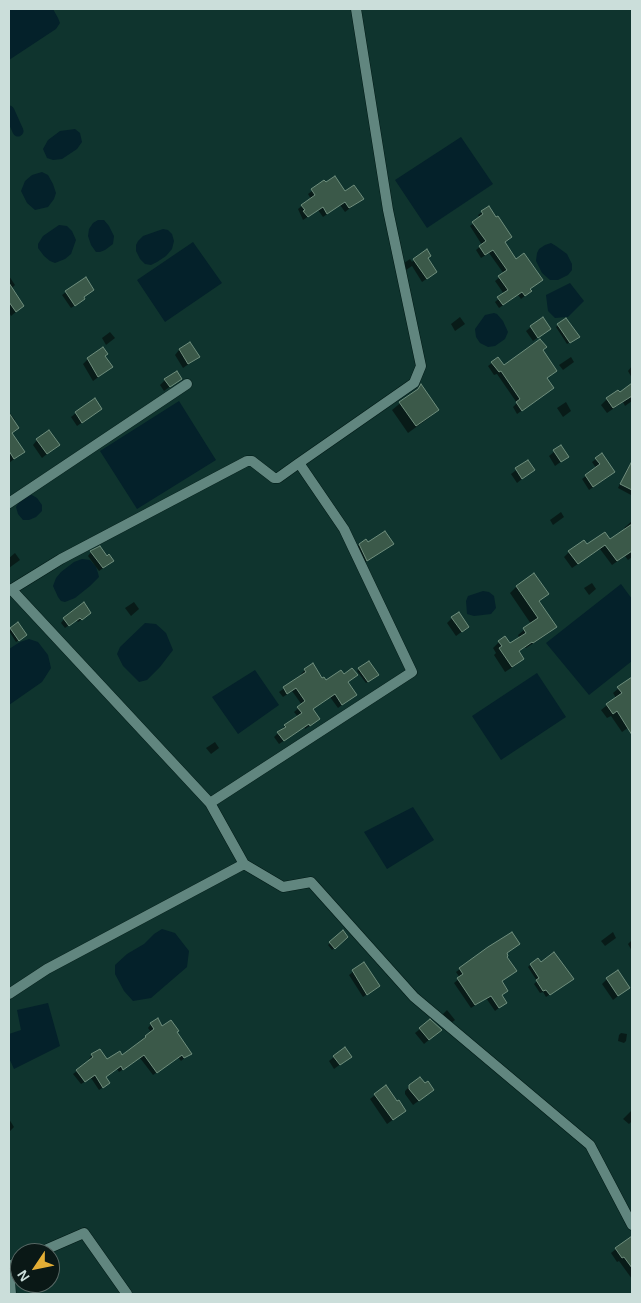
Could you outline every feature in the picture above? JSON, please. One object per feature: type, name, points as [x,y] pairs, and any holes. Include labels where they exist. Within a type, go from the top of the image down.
[{"type":"street","points":[[356,9],[388,210],[421,366],[414,383],[278,478],[274,478],[252,460],[247,460],[61,559],[10,590],[210,803],[244,864],[283,886],[311,882],[414,997],[590,1145],[632,1225]]},
{"type":"street","points":[[9,503],[187,384]]},
{"type":"street","points":[[210,803],[412,672],[344,529],[299,463]]},
{"type":"street","points":[[9,994],[47,969],[244,864]]},
{"type":"street","points":[[60,1244],[84,1234],[127,1294]]},
{"type":"street","points":[[9,1268],[12,1294]]},
{"type":"water","points":[[9,9],[53,9],[60,23],[56,29],[9,60]]},
{"type":"water","points":[[75,129],[80,133],[82,142],[77,149],[62,159],[53,160],[47,158],[43,149],[48,140],[60,131]]},
{"type":"water","points":[[461,137],[493,184],[427,228],[395,180]]},
{"type":"water","points":[[42,172],[48,175],[56,193],[48,207],[35,210],[27,203],[21,191],[25,181],[32,175]]},
{"type":"water","points":[[98,220],[104,220],[114,236],[113,244],[105,250],[96,252],[88,236],[89,229]]},
{"type":"water","points":[[59,225],[67,226],[72,231],[76,240],[71,254],[55,263],[44,256],[38,248],[38,244],[43,236]]},
{"type":"water","points":[[163,229],[168,230],[172,234],[174,241],[172,249],[157,262],[151,265],[145,264],[136,251],[138,241],[143,236]]},
{"type":"water","points":[[193,242],[222,283],[165,322],[137,280]]},
{"type":"water","points":[[551,243],[567,254],[572,264],[572,270],[568,275],[558,280],[550,280],[542,273],[536,261],[539,249]]},
{"type":"water","points":[[570,283],[584,301],[568,317],[555,318],[548,311],[546,295]]},
{"type":"water","points":[[494,313],[503,321],[508,332],[505,339],[495,346],[488,347],[480,343],[476,337],[475,329],[485,315]]},
{"type":"water","points":[[179,401],[216,460],[137,509],[100,451]]},
{"type":"water","points":[[28,495],[37,498],[42,505],[42,511],[36,517],[23,520],[18,514],[16,507]]},
{"type":"water","points":[[82,559],[90,560],[96,567],[99,577],[75,598],[65,602],[61,601],[53,586],[56,578],[74,562]]},
{"type":"water","points":[[621,584],[632,599],[632,661],[589,695],[546,643]]},
{"type":"water","points":[[483,591],[489,592],[494,596],[496,608],[491,614],[474,616],[467,614],[466,601],[468,596]]},
{"type":"water","points":[[145,623],[156,624],[166,633],[173,650],[147,680],[139,682],[123,666],[117,654],[120,647]]},
{"type":"water","points":[[29,639],[38,642],[48,655],[51,668],[42,682],[9,705],[9,649]]},
{"type":"water","points":[[255,670],[279,705],[238,734],[212,697]]},
{"type":"water","points":[[537,673],[566,717],[501,760],[472,716]]},
{"type":"water","points":[[413,807],[434,840],[387,869],[364,832]]},
{"type":"water","points":[[162,929],[175,933],[189,951],[187,967],[151,998],[133,1001],[124,991],[115,974],[115,965]]},
{"type":"water","points":[[48,1003],[60,1046],[14,1069],[9,1058],[9,1034],[21,1030],[17,1010]]},
{"type":"building","points":[[335,176],[345,191],[354,185],[364,199],[349,208],[345,202],[327,214],[323,207],[308,217],[301,205],[315,195],[311,189],[324,180],[326,182]]},
{"type":"building","points":[[489,206],[512,237],[505,242],[516,259],[524,253],[543,280],[530,289],[532,291],[525,296],[522,292],[503,305],[497,297],[508,290],[498,276],[507,270],[493,250],[485,255],[479,246],[486,241],[472,222],[483,214],[481,211]]},
{"type":"building","points":[[427,249],[431,256],[428,258],[437,272],[427,279],[413,259]]},
{"type":"building","points":[[86,277],[94,290],[75,306],[65,291]]},
{"type":"building","points":[[9,283],[24,306],[16,312],[9,302]]},
{"type":"building","points":[[543,317],[551,329],[538,338],[530,326]]},
{"type":"building","points":[[566,318],[580,337],[570,343],[557,324]]},
{"type":"building","points":[[540,339],[547,347],[543,350],[557,371],[547,378],[554,388],[522,411],[516,402],[520,399],[501,371],[499,372],[491,362],[498,357],[504,365]]},
{"type":"building","points":[[190,342],[200,357],[188,364],[179,349]]},
{"type":"building","points":[[103,347],[108,354],[105,356],[113,367],[98,377],[87,358]]},
{"type":"building","points":[[177,371],[182,379],[170,387],[164,379]]},
{"type":"building","points":[[632,383],[632,396],[613,408],[606,398],[618,390],[620,392]]},
{"type":"building","points":[[421,384],[439,410],[416,426],[399,402],[418,389]]},
{"type":"building","points":[[95,398],[102,409],[82,423],[75,412]]},
{"type":"building","points":[[9,413],[19,428],[12,433],[25,452],[14,459],[9,451]]},
{"type":"building","points":[[49,430],[60,445],[47,454],[36,439]]},
{"type":"building","points":[[561,445],[569,457],[561,462],[553,450]]},
{"type":"building","points":[[602,453],[615,472],[593,487],[585,475],[600,464],[595,458]]},
{"type":"building","points":[[528,460],[535,470],[522,479],[515,468]]},
{"type":"building","points":[[632,461],[632,490],[620,484]]},
{"type":"building","points":[[632,524],[632,551],[617,561],[605,545],[578,564],[568,551],[584,540],[587,544],[605,532],[610,539]]},
{"type":"building","points":[[385,531],[394,544],[367,561],[359,544],[366,539],[368,542]]},
{"type":"building","points":[[100,546],[107,556],[109,554],[114,561],[103,568],[90,551]]},
{"type":"building","points":[[534,573],[549,594],[539,601],[557,627],[519,651],[524,659],[512,667],[499,648],[502,646],[498,641],[505,636],[510,643],[526,633],[523,628],[538,618],[516,586]]},
{"type":"building","points":[[84,602],[91,613],[69,626],[63,618]]},
{"type":"building","points":[[459,612],[469,627],[462,632],[451,617]]},
{"type":"building","points":[[18,622],[27,635],[19,641],[10,628]]},
{"type":"building","points":[[369,661],[379,675],[368,682],[358,668]]},
{"type":"building","points":[[313,663],[322,678],[324,677],[326,680],[341,670],[344,674],[352,668],[358,675],[348,682],[357,695],[342,705],[335,694],[313,709],[320,719],[284,741],[277,732],[302,713],[297,707],[305,701],[296,688],[287,694],[283,687],[306,672],[304,669]]},
{"type":"building","points":[[632,677],[632,735],[617,711],[613,714],[606,704],[622,693],[617,687]]},
{"type":"building","points":[[343,930],[348,937],[335,949],[329,942]]},
{"type":"building","points":[[512,932],[520,944],[507,953],[507,957],[517,971],[502,981],[508,991],[502,995],[507,1003],[499,1008],[491,996],[475,1005],[457,978],[463,974],[459,968]]},
{"type":"building","points":[[554,952],[574,979],[550,995],[546,990],[543,991],[536,980],[539,978],[530,964],[538,958],[541,962]]},
{"type":"building","points":[[364,962],[380,986],[367,995],[352,970]]},
{"type":"building","points":[[618,970],[630,988],[618,996],[606,978]]},
{"type":"building","points":[[158,1018],[162,1026],[171,1020],[192,1054],[184,1058],[182,1055],[157,1073],[144,1055],[123,1070],[121,1066],[106,1077],[110,1083],[103,1088],[95,1075],[85,1082],[76,1070],[93,1057],[91,1054],[100,1049],[107,1059],[120,1051],[122,1055],[154,1029],[150,1023]]},
{"type":"building","points":[[430,1019],[442,1030],[429,1040],[419,1028]]},
{"type":"building","points":[[345,1047],[352,1057],[340,1065],[333,1056]]},
{"type":"building","points":[[420,1077],[425,1083],[428,1081],[434,1090],[419,1101],[409,1089],[409,1085]]},
{"type":"building","points":[[386,1085],[406,1111],[393,1120],[374,1094]]},
{"type":"building","points":[[632,1236],[632,1268],[615,1248]]},
{"type":"waterway","points":[[9,111],[18,131]]}]
